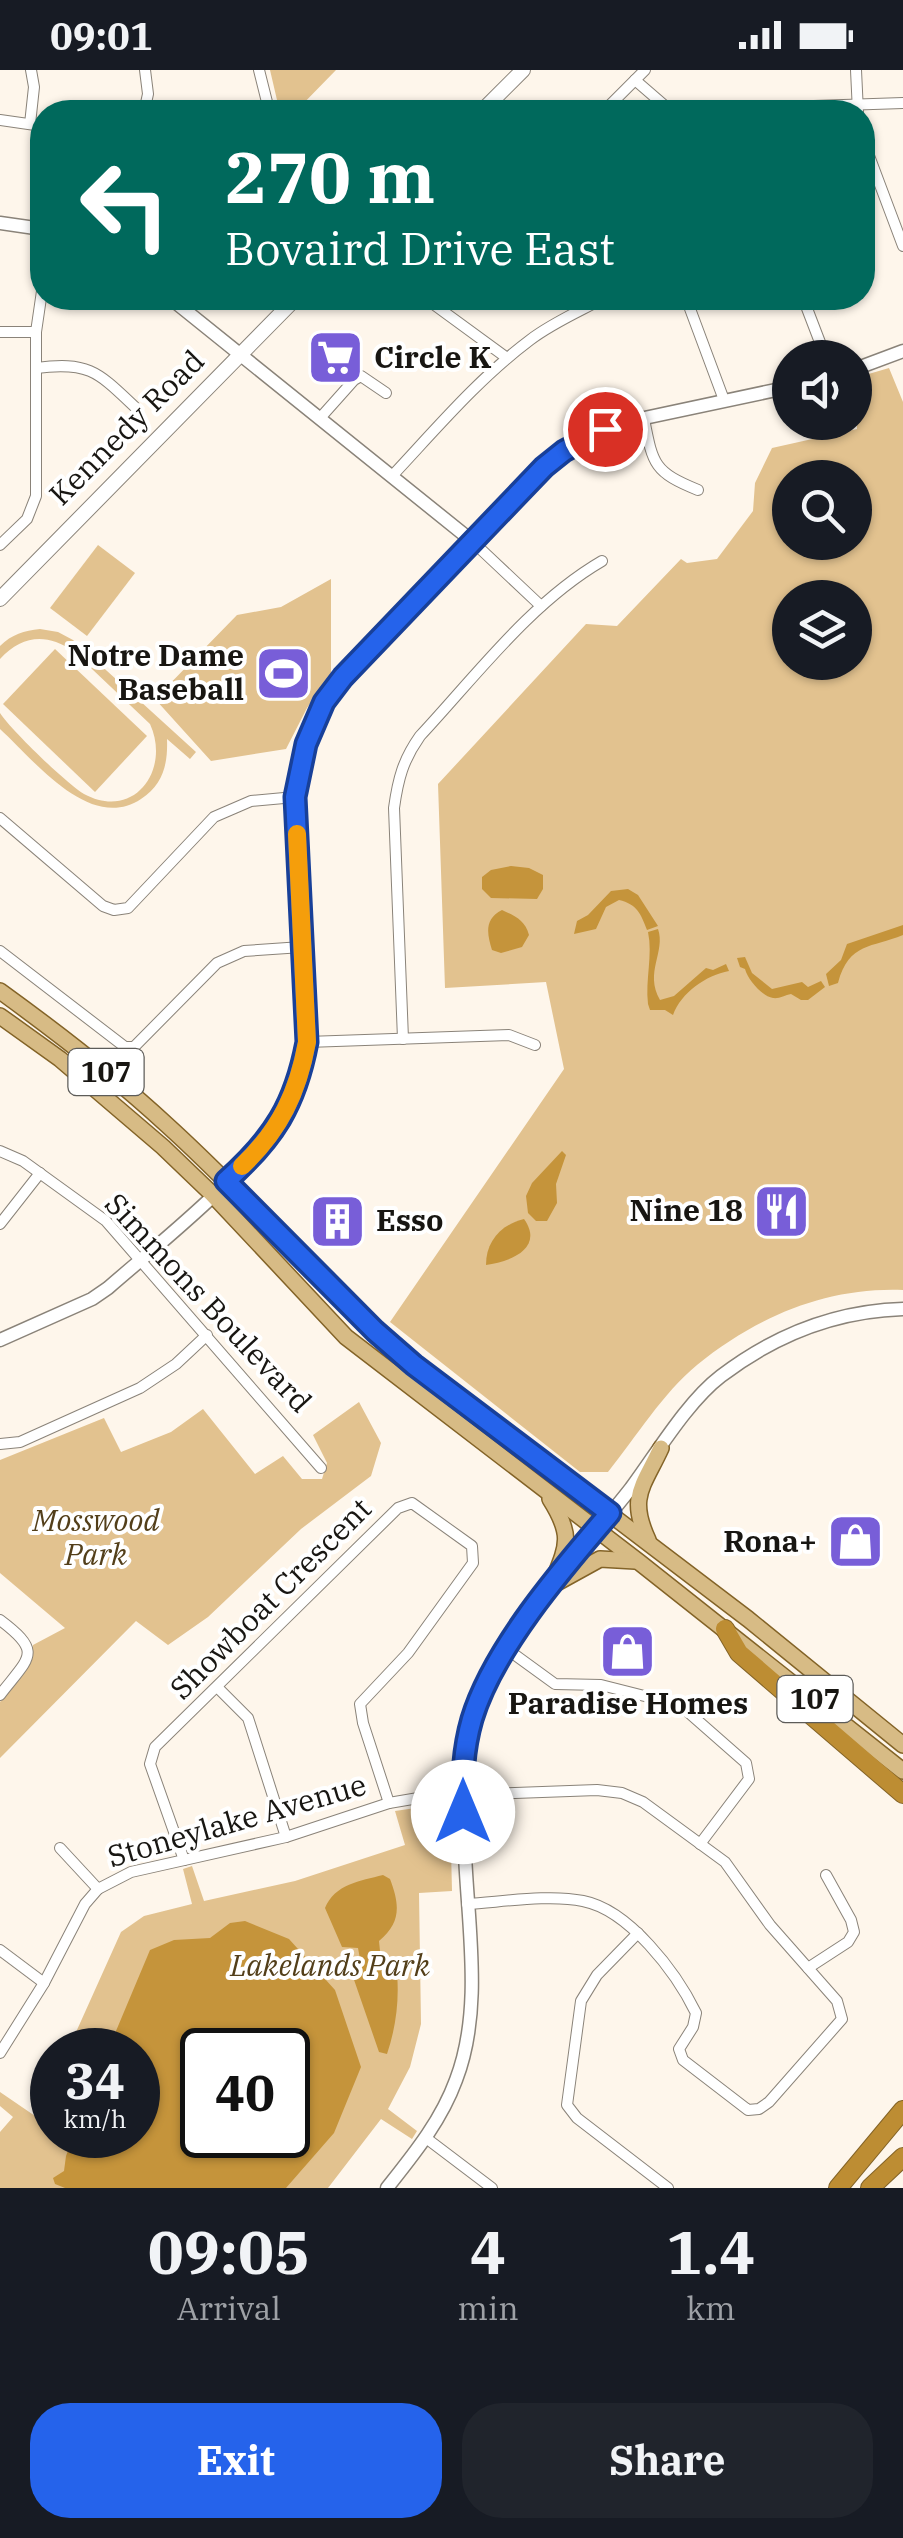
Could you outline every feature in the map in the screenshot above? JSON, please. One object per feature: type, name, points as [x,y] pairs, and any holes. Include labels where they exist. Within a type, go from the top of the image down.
[{"type":"highway","points":[[724,1629],[739,1653],[903,1794]]},
{"type":"highway","points":[[838,2188],[903,2110]]},
{"type":"highway","points":[[870,2188],[903,2157]]},
{"type":"main road","points":[[493,100],[523,70]]},
{"type":"main road","name":"Kennedy Road","points":[[0,600],[284,310]]},
{"type":"main road","name":"107","points":[[0,991],[132,1093],[414,1365],[809,1666],[903,1745]]},
{"type":"main road","name":"107","points":[[0,1016],[60,1059],[212,1194],[346,1337],[640,1562],[903,1771]]},
{"type":"main road","points":[[650,1544],[636,1507],[661,1448]]},
{"type":"main road","points":[[542,1487],[562,1518],[568,1536],[551,1586]]},
{"type":"main road","points":[[551,1586],[600,1559],[640,1562]]},
{"type":"street","points":[[31,70],[35,100]]},
{"type":"street","points":[[145,70],[147,100]]},
{"type":"street","points":[[259,70],[266,100]]},
{"type":"street","points":[[615,100],[644,70]]},
{"type":"street","points":[[856,70],[857,100]]},
{"type":"street","points":[[635,80],[658,100]]},
{"type":"street","points":[[875,106],[903,103]]},
{"type":"street","points":[[0,120],[30,124]]},
{"type":"street","points":[[875,171],[901,238]]},
{"type":"street","points":[[0,223],[30,227]]},
{"type":"street","points":[[0,545],[26,519],[36,496],[39,310]]},
{"type":"street","points":[[186,310],[472,542],[541,606]]},
{"type":"street","points":[[441,310],[507,358]]},
{"type":"street","points":[[392,476],[507,358],[534,336],[582,310]]},
{"type":"street","points":[[690,310],[724,400]]},
{"type":"street","points":[[808,310],[819,340]]},
{"type":"street","points":[[0,332],[36,332]]},
{"type":"street","points":[[872,363],[903,351]]},
{"type":"street","points":[[36,368],[66,364],[98,372],[135,406]]},
{"type":"street","points":[[322,418],[354,380],[362,376],[386,393]]},
{"type":"street","points":[[0,1340],[92,1298],[259,1150],[287,1109],[301,1073],[307,1042],[295,797],[306,744],[324,702],[343,677],[509,501],[564,451],[605,429],[772,390]]},
{"type":"street","points":[[644,419],[650,456],[658,469],[666,477],[698,490]]},
{"type":"street","points":[[404,1039],[394,808],[405,758],[420,736],[541,606],[575,576],[602,561]]},
{"type":"street","points":[[0,818],[104,906],[122,910],[214,817],[251,800],[295,797]]},
{"type":"street","points":[[0,951],[125,1047],[134,1047],[229,955],[302,947]]},
{"type":"street","points":[[307,1042],[509,1035],[536,1045]]},
{"type":"street","name":"Simmons Boulevard","points":[[0,1150],[40,1173],[106,1221],[321,1468]]},
{"type":"street","points":[[0,1224],[40,1173]]},
{"type":"street","points":[[387,2188],[426,2138],[456,2081],[468,2034],[471,2002],[462,1795],[464,1754],[490,1676],[551,1586],[710,1386],[774,1342],[835,1317],[903,1309]]},
{"type":"street","points":[[0,1444],[20,1442],[140,1388],[207,1335]]},
{"type":"street","name":"Showboat Crescent","points":[[184,1860],[150,1756],[155,1747],[398,1508],[412,1503],[472,1546],[474,1554],[473,1563],[416,1642],[360,1704],[362,1723],[389,1803]]},
{"type":"street","points":[[0,1620],[24,1637],[29,1649],[26,1661],[0,1695]]},
{"type":"street","points":[[506,1649],[554,1684],[592,1684],[680,1705],[746,1763],[749,1779],[700,1844]]},
{"type":"street","points":[[218,1688],[248,1718],[286,1837]]},
{"type":"street","name":"Stoneylake Avenue","points":[[0,2054],[44,1983],[78,1913],[98,1889],[131,1872],[286,1837],[389,1803],[462,1795],[597,1790],[622,1793],[643,1802],[730,1868],[770,1925],[838,2001],[842,2020],[764,2106],[748,2110],[682,2060],[681,2042],[693,2027],[696,2013],[653,1949],[638,1934]]},
{"type":"street","points":[[60,1848],[98,1889]]},
{"type":"street","points":[[808,1968],[848,1942],[854,1932],[826,1876]]},
{"type":"street","points":[[467,1904],[586,1901],[607,1910],[638,1934],[604,1966],[581,2001],[567,2105],[577,2118],[668,2188]]},
{"type":"street","points":[[0,1950],[44,1983]]},
{"type":"street","points":[[426,2138],[492,2188]]},
{"type":"green space","points":[[270,70],[336,70],[307,100],[277,100]]},
{"type":"green space","points":[[889,368],[903,402],[903,1290],[874,1290],[820,1300],[793,1308],[743,1333],[685,1376],[608,1472],[580,1472],[390,1322],[564,1069],[546,982],[445,988],[438,784],[586,624],[617,626],[681,559],[687,563],[717,559],[753,511],[755,483],[772,448],[808,440],[872,440],[872,373]]},
{"type":"green space","points":[[98,545],[135,573],[87,636],[50,608]]},
{"type":"green space","points":[[331,579],[331,673],[286,749],[211,761],[155,699],[237,615],[281,607]]},
{"type":"green space","points":[[40,629],[73,640],[196,752],[190,759],[167,739],[165,765],[159,780],[141,799],[122,807],[102,807],[83,800],[46,774],[0,729],[0,713],[65,780],[102,801],[132,796],[144,786],[156,758],[150,724],[73,651],[54,641],[35,639],[17,645],[0,659],[0,646],[5,642]]},
{"type":"green space","points":[[55,649],[147,736],[95,792],[3,704]]},
{"type":"green space","name":"Mosswood Park","points":[[359,1402],[381,1443],[371,1476],[301,1529],[208,1617],[168,1645],[136,1621],[0,1758],[0,1702],[28,1665],[33,1645],[65,1628],[0,1573],[0,1460],[104,1418],[121,1452],[171,1432],[203,1409],[255,1474],[283,1456],[302,1479],[322,1479],[327,1463],[313,1435]]},
{"type":"green space","name":"Lakelands Park","points":[[443,1804],[450,1808],[452,1891],[419,1893],[421,2024],[410,2067],[388,2109],[417,2131],[412,2139],[381,2119],[328,2188],[0,2188],[0,2132],[13,2117],[0,2106],[0,2092],[30,2113],[30,2158],[160,2158],[160,2028],[78,2028],[121,1932],[144,1916],[192,1904],[183,1869],[192,1866],[204,1901],[295,1881],[405,1845],[395,1811]]},
{"type":"shaded area","points":[[511,866],[543,875],[543,889],[537,899],[491,898],[482,889],[482,877],[491,870]]},
{"type":"shaded area","points":[[628,889],[638,895],[658,926],[647,930],[638,911],[619,900],[606,907],[596,929],[574,934],[577,921],[611,891]]},
{"type":"shaded area","points":[[502,910],[522,922],[529,935],[522,947],[501,953],[492,950],[488,933],[492,918]]},
{"type":"shaded area","points":[[903,925],[903,935],[855,953],[838,983],[829,986],[826,974],[841,960],[847,944]]},
{"type":"shaded area","points":[[658,929],[654,980],[660,1000],[674,996],[706,968],[713,970],[726,964],[729,971],[695,986],[673,1015],[665,1010],[650,1010],[648,1004],[648,932]]},
{"type":"shaded area","points":[[745,957],[752,973],[772,989],[802,982],[808,987],[821,981],[825,987],[808,1000],[791,994],[769,997],[740,967],[737,958]]},
{"type":"shaded area","points":[[562,1151],[566,1155],[556,1184],[557,1203],[547,1221],[536,1221],[528,1213],[526,1196],[532,1183]]},
{"type":"shaded area","points":[[524,1219],[530,1238],[527,1246],[514,1257],[486,1265],[496,1236],[508,1225]]},
{"type":"shaded area","points":[[383,1875],[390,1879],[397,1905],[395,1920],[379,1941],[380,1951],[396,1963],[397,1975],[397,2009],[387,2054],[379,2052],[352,1974],[360,1959],[358,1948],[342,1947],[325,1908],[342,1889]]},
{"type":"shaded area","points":[[245,1921],[289,1939],[335,1990],[361,2067],[334,2133],[286,2188],[65,2188],[55,2184],[53,2178],[64,2171],[66,2158],[160,2158],[160,2028],[117,2028],[150,1950],[174,1940],[210,1938],[230,1923]]},
{"type":"slow traffic","points":[[242,1166],[273,1133],[287,1109],[301,1073],[307,1042],[297,834]]},
{"type":"place","name":"Circle K","points":[[335,358]]},
{"type":"place","name":"Notre Dame Baseball","points":[[283,673]]},
{"type":"place","name":"Nine 18","points":[[782,1211]]},
{"type":"place","name":"Esso","points":[[337,1221]]},
{"type":"place","name":"Rona+","points":[[856,1542]]},
{"type":"place","name":"Paradise Homes","points":[[628,1651]]},
{"type":"route","points":[[463,1812],[464,1754],[477,1704],[490,1676],[544,1596],[610,1513],[414,1365],[226,1181],[273,1133],[301,1073],[307,1042],[295,797],[306,744],[324,702],[509,501],[564,451],[605,429]]}]
